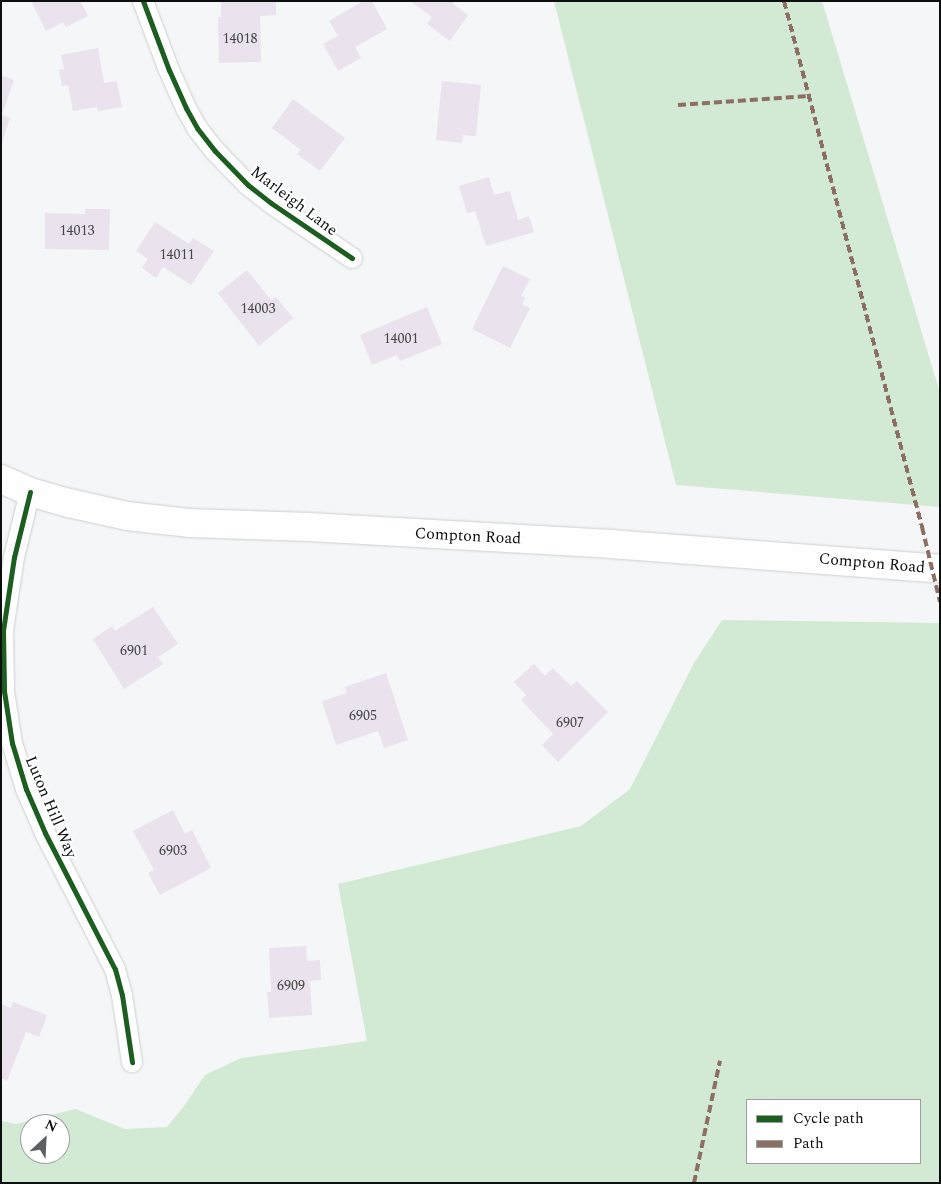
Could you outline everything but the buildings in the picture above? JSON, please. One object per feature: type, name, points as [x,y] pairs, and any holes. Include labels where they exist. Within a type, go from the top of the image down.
[{"type":"main road","name":"Compton Road","points":[[1,479],[30,492],[127,516],[190,522],[611,544],[940,569]]},
{"type":"street","name":"Marleigh Lane","points":[[143,1],[169,70],[186,108],[197,128],[215,151],[248,185],[270,203],[352,258]]},
{"type":"street","name":"Luton Hill Way","points":[[30,492],[14,557],[3,631],[6,744],[44,833],[115,969],[122,995],[132,1062]]},
{"type":"green space","points":[[554,1],[822,1],[940,393],[940,507],[676,485]]},
{"type":"green space","points":[[722,620],[940,623],[940,1183],[1,1183],[1,1121],[20,1123],[20,1164],[70,1164],[70,1114],[55,1114],[75,1109],[125,1129],[167,1127],[205,1075],[241,1058],[367,1041],[338,884],[581,826],[630,789],[694,663]]},
{"type":"marked path","points":[[784,1],[940,602]]},
{"type":"marked path","points":[[678,105],[809,96]]},
{"type":"marked path","points":[[694,1183],[720,1061]]},
{"type":"cycle path","points":[[143,1],[169,70],[186,108],[197,128],[215,151],[248,185],[271,203],[352,258]]},
{"type":"cycle path","points":[[30,492],[14,557],[3,631],[4,691],[12,743],[26,789],[45,833],[115,969],[122,995],[132,1062]]}]
